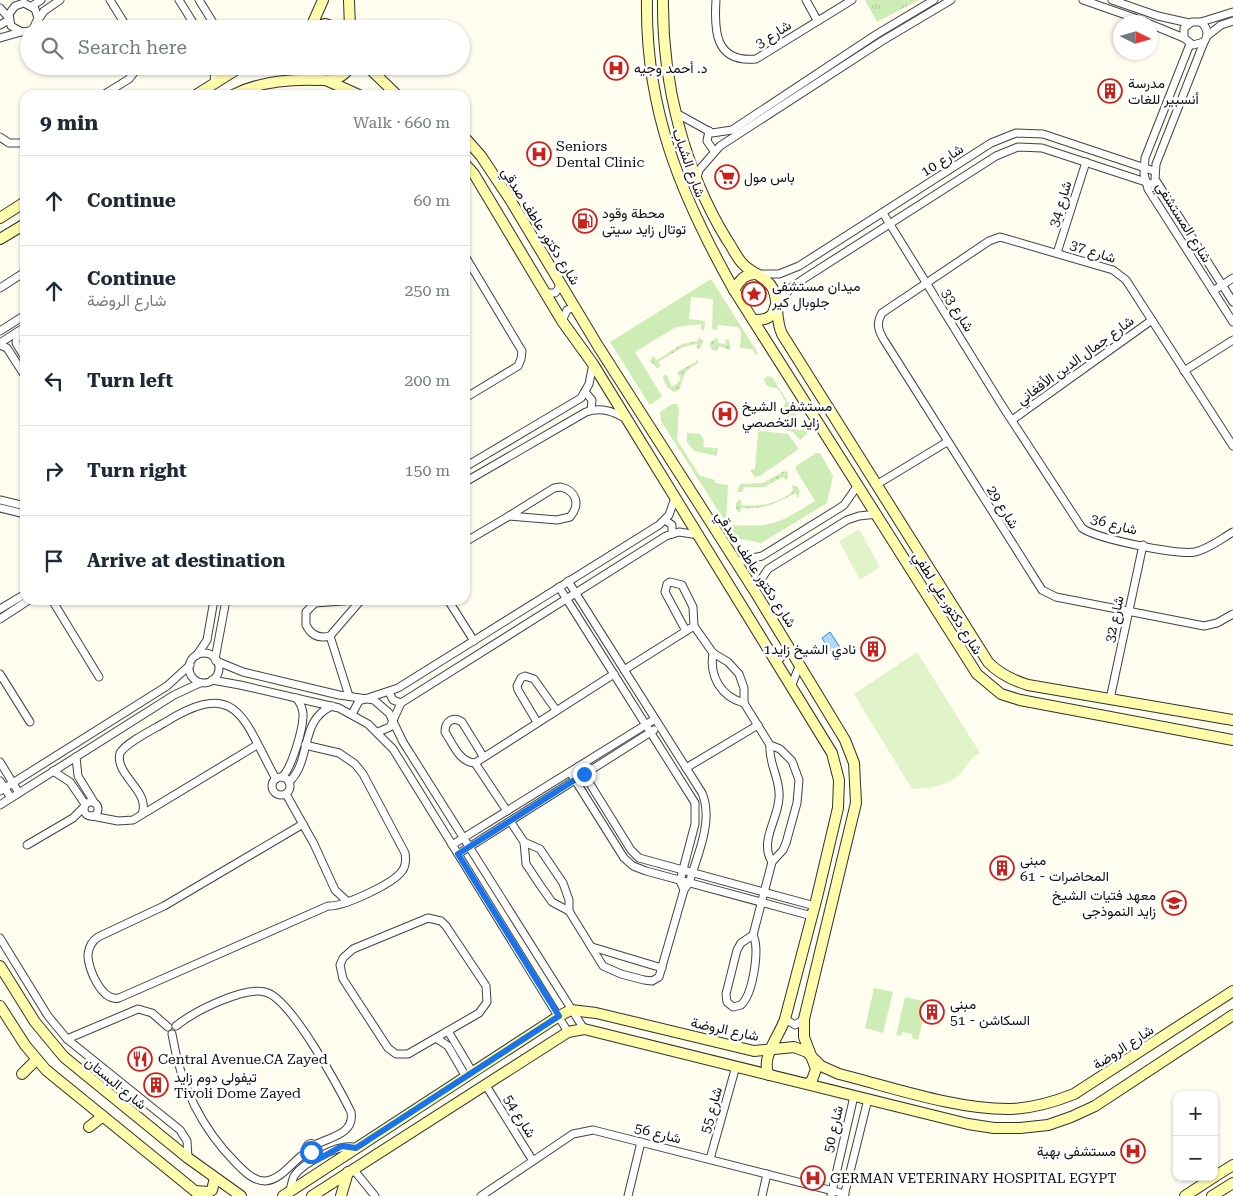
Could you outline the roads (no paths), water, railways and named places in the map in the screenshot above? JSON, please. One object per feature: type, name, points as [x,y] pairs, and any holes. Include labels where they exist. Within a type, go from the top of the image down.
[{"type":"street","points":[[0,25],[9,19],[15,6],[41,0]]},
{"type":"street","points":[[39,20],[44,11],[60,0]]},
{"type":"street","points":[[110,0],[122,20]]},
{"type":"street","points":[[179,0],[191,20]]},
{"type":"street","points":[[199,0],[211,20]]},
{"type":"street","points":[[314,20],[323,0]]},
{"type":"street","points":[[349,0],[350,20]]},
{"type":"street","name":"شارع الشباب","points":[[647,0],[650,57],[659,120],[664,137],[686,198],[709,246],[753,320]]},
{"type":"street","name":"شارع الشباب","points":[[663,0],[665,50],[676,113],[697,178],[712,213],[732,248],[742,263],[769,283],[773,290],[776,305]]},
{"type":"street","name":"شارع 3","points":[[716,0],[716,33],[720,44],[735,58],[745,60],[756,60],[817,20],[852,0]]},
{"type":"street","points":[[806,0],[817,20]]},
{"type":"street","points":[[697,178],[699,170],[714,151],[750,123],[877,34],[934,0]]},
{"type":"street","points":[[676,113],[708,131],[722,132],[750,123],[951,0]]},
{"type":"street","points":[[1083,0],[1126,15]]},
{"type":"street","points":[[1112,0],[1158,16],[1189,23],[1201,22],[1233,12]]},
{"type":"street","points":[[29,3],[37,13],[36,20]]},
{"type":"street","points":[[0,8],[16,30],[20,31]]},
{"type":"street","points":[[1158,27],[1184,38],[1190,44],[1199,45],[1222,25],[1233,21]]},
{"type":"street","points":[[1201,22],[1207,30],[1206,39]]},
{"type":"street","points":[[1184,38],[1183,31],[1189,23]]},
{"type":"street","points":[[0,38],[20,33]]},
{"type":"street","points":[[877,34],[882,41]]},
{"type":"street","name":"شارع المستشفي","points":[[1206,39],[1154,171],[1158,186],[1233,302]]},
{"type":"street","name":"شارع المستشفي","points":[[1190,44],[1145,158],[1143,167],[1145,181],[1233,322]]},
{"type":"street","points":[[111,90],[132,75]]},
{"type":"street","points":[[214,75],[214,84]]},
{"type":"street","points":[[204,90],[228,75]]},
{"type":"street","points":[[310,75],[347,90]]},
{"type":"street","points":[[247,90],[288,80],[323,80],[339,78],[342,75]]},
{"type":"street","points":[[376,75],[392,90]]},
{"type":"street","points":[[708,131],[707,141],[714,151]]},
{"type":"street","name":"شارع 10","points":[[757,274],[779,274],[799,266],[1003,138],[1016,133],[1030,132],[1043,134],[1154,171]]},
{"type":"street","points":[[0,137],[9,143],[20,143]]},
{"type":"street","name":"شارع دكتور عاطف صدقي","points":[[470,144],[481,156],[511,201],[559,282],[800,664],[850,751],[857,790],[854,816],[804,1019],[804,1037],[813,1057]]},
{"type":"street","points":[[1074,158],[1078,145]]},
{"type":"street","name":"شارع 10","points":[[776,305],[792,287],[1007,151],[1030,146],[1074,158],[1158,186]]},
{"type":"street","name":"شارع 34","points":[[1057,253],[1090,164],[1097,152]]},
{"type":"street","points":[[470,170],[562,320],[593,364],[826,740],[834,759],[838,780],[838,808],[785,1019],[765,1064],[769,1075]]},
{"type":"street","points":[[3,215],[20,205]]},
{"type":"street","name":"شارع 33","points":[[883,213],[1012,420]]},
{"type":"street","points":[[0,239],[20,227]]},
{"type":"street","name":"شارع 37","points":[[926,282],[1000,237],[1106,267],[1120,274],[1233,446]]},
{"type":"street","points":[[470,269],[522,351],[518,366],[470,395]]},
{"type":"street","points":[[734,290],[742,278],[757,274]]},
{"type":"street","points":[[0,288],[20,275]]},
{"type":"street","points":[[1213,291],[1233,278]]},
{"type":"street","points":[[546,293],[552,294],[557,291],[559,282]]},
{"type":"street","name":"شارع 29","points":[[926,282],[882,313],[877,326],[947,442],[1042,590],[1056,597],[1204,626],[1217,623],[1233,614]]},
{"type":"street","points":[[753,320],[766,319],[771,316],[776,305]]},
{"type":"street","name":"شارع دكتور علي لطفي","points":[[776,305],[778,324],[782,334],[988,662],[1000,673],[1028,685],[1233,720]]},
{"type":"street","points":[[562,320],[565,313],[575,306]]},
{"type":"street","points":[[0,330],[20,318]]},
{"type":"street","name":"شارع دكتور علي لطفي","points":[[753,320],[977,674],[1001,694],[1020,700],[1233,740]]},
{"type":"street","name":"شارع جمال الدين الأفغاني","points":[[1012,420],[1152,320]]},
{"type":"street","points":[[20,330],[0,344],[7,348],[20,368]]},
{"type":"street","points":[[17,332],[16,343],[20,350]]},
{"type":"street","points":[[1184,371],[1233,340]]},
{"type":"street","points":[[470,461],[581,398],[589,384],[593,364]]},
{"type":"street","points":[[585,392],[592,400],[591,410]]},
{"type":"street","points":[[470,479],[591,410],[609,410],[627,419]]},
{"type":"street","name":"شارع 36","points":[[1012,420],[1082,528],[1097,536],[1180,552],[1195,552],[1210,547],[1233,532]]},
{"type":"street","points":[[876,486],[947,442]]},
{"type":"street","points":[[735,562],[762,556],[838,509],[844,505],[858,485]]},
{"type":"street","points":[[470,539],[554,488],[567,488],[576,498],[575,512],[564,520],[509,516]]},
{"type":"street","points":[[352,714],[356,705],[367,698],[389,692],[474,641],[665,520],[672,510],[675,497]]},
{"type":"street","points":[[0,500],[20,505]]},
{"type":"street","points":[[0,508],[20,513]]},
{"type":"street","points":[[754,590],[768,569],[847,520],[859,516],[877,514]]},
{"type":"street","points":[[665,520],[672,525],[672,534]]},
{"type":"street","points":[[378,732],[386,730],[400,703],[672,534],[686,532],[699,536]]},
{"type":"street","name":"شارع 32","points":[[1110,699],[1143,545]]},
{"type":"street","points":[[918,579],[927,580],[932,576],[932,572]]},
{"type":"street","points":[[524,842],[536,846],[547,858],[566,888],[569,911],[603,966],[620,974],[652,981],[659,977],[684,890],[692,874],[707,815],[702,793],[568,581]]},
{"type":"street","points":[[686,632],[664,592],[670,582],[682,585],[692,602],[694,626],[713,653],[728,662],[739,674],[744,688],[744,703],[770,745],[770,761],[780,791],[778,808],[766,848],[772,862]]},
{"type":"street","points":[[559,587],[695,803],[696,824],[680,881],[684,890]]},
{"type":"street","points":[[935,607],[939,598],[947,596]]},
{"type":"street","points":[[0,609],[20,597]]},
{"type":"street","points":[[0,619],[22,605]]},
{"type":"street","points":[[55,605],[98,677]]},
{"type":"street","points":[[2,790],[167,686],[197,656],[207,640],[213,605]]},
{"type":"street","points":[[212,680],[218,672],[216,660],[225,605]]},
{"type":"street","points":[[312,605],[304,619],[309,631],[319,637],[330,636],[357,605]]},
{"type":"street","points":[[451,605],[474,641]]},
{"type":"street","points":[[624,670],[694,626]]},
{"type":"street","points":[[330,636],[349,696]]},
{"type":"street","points":[[776,662],[785,653],[786,642]]},
{"type":"street","points":[[713,653],[712,670],[719,685],[730,697],[744,703]]},
{"type":"street","points":[[197,656],[207,654],[243,672],[339,695],[367,698],[380,704],[392,718],[403,742],[584,1029]]},
{"type":"street","points":[[190,664],[191,676],[200,683]]},
{"type":"street","points":[[792,686],[795,672],[800,664]]},
{"type":"street","points":[[0,674],[30,722]]},
{"type":"street","points":[[475,763],[483,756],[614,674]]},
{"type":"street","points":[[537,722],[518,690],[518,681],[521,678],[530,676],[534,679],[556,710]]},
{"type":"street","points":[[0,805],[174,695],[200,683],[212,680],[332,706],[352,714],[378,732],[393,749],[568,1032]]},
{"type":"street","points":[[389,692],[393,700],[400,703]]},
{"type":"street","points":[[296,698],[302,711],[299,732],[290,767],[273,784],[273,790],[279,795],[286,794],[290,789],[289,782],[298,771],[314,719],[322,711],[332,706]]},
{"type":"street","points":[[142,814],[144,803],[120,763],[120,753],[182,712],[204,704],[226,704],[239,713],[279,778],[289,782]]},
{"type":"street","points":[[483,756],[462,722],[458,719],[450,720],[446,723],[445,732],[461,757],[475,763],[507,811]]},
{"type":"street","points":[[452,845],[655,719]]},
{"type":"street","points":[[686,768],[758,725]]},
{"type":"street","points":[[458,854],[660,727]]},
{"type":"street","points":[[299,732],[308,734]]},
{"type":"street","points":[[73,818],[91,816],[128,821],[257,745]]},
{"type":"street","points":[[303,824],[164,906],[98,936],[90,945],[88,961],[104,994],[116,999],[328,906],[348,902],[398,876],[405,866],[405,852],[363,774],[355,764],[339,754],[305,745]]},
{"type":"street","points":[[753,935],[741,943],[737,950],[726,994],[727,1002],[733,1006],[741,1005],[746,999],[757,955],[753,935],[761,902],[772,862],[786,843],[800,792],[797,769],[792,761],[780,749],[770,745]]},
{"type":"street","points":[[76,757],[77,772],[96,804],[108,819]]},
{"type":"street","points":[[0,762],[19,793]]},
{"type":"street","points":[[578,766],[634,854],[643,860],[764,892],[813,911]]},
{"type":"street","points":[[53,771],[70,782],[85,805],[85,813],[91,816]]},
{"type":"street","points":[[570,772],[628,862],[646,872],[761,902],[813,911]]},
{"type":"street","points":[[0,781],[2,790],[11,798]]},
{"type":"street","points":[[286,794],[303,824],[335,890],[348,902]]},
{"type":"street","points":[[144,803],[156,806]]},
{"type":"street","points":[[27,845],[73,818],[85,805],[96,804]]},
{"type":"street","points":[[91,816],[98,812],[96,804]]},
{"type":"street","points":[[510,821],[524,842],[525,859],[533,874],[552,902],[569,911]]},
{"type":"street","points":[[328,906],[335,890]]},
{"type":"street","points":[[435,918],[441,921],[486,986],[488,995],[487,1002],[479,1013],[436,1038],[408,1054],[402,1055],[391,1052],[342,980],[340,965],[347,953],[422,920],[435,918]]},
{"type":"street","points":[[0,938],[48,1016],[67,1039],[180,1130],[187,1141],[188,1158]]},
{"type":"street","points":[[592,947],[662,968]]},
{"type":"street","name":"شارع البستان","points":[[0,966],[35,1022],[64,1057],[188,1158],[241,1196]]},
{"type":"street","points":[[67,1039],[138,1009],[152,1013],[168,1027],[168,1032],[172,1034],[184,1083],[201,1117],[222,1148],[249,1175],[259,1180],[271,1180],[312,1149],[348,1130],[352,1121],[351,1112],[320,1058],[278,999],[262,991],[245,991],[194,1014],[176,1026],[172,1024],[168,1027]]},
{"type":"street","name":"شارع الروضة","points":[[571,1010],[596,1013],[754,1051],[794,1047],[813,1057],[821,1066],[839,1074],[947,1100],[991,1108],[1012,1109],[1054,1101],[1074,1094],[1233,991]]},
{"type":"street","points":[[1,1008],[36,1060],[198,1193],[212,1190],[215,1186],[215,1178]]},
{"type":"street","points":[[288,1194],[559,1016],[571,1010]]},
{"type":"street","points":[[312,1196],[568,1032],[584,1029],[948,1120],[994,1128],[1020,1128],[1048,1125],[1095,1106],[1233,1015]]},
{"type":"street","points":[[785,1019],[795,1025],[804,1019]]},
{"type":"street","points":[[172,1034],[177,1032],[176,1026]]},
{"type":"street","points":[[448,1031],[470,1075]]},
{"type":"street","points":[[436,1038],[448,1046],[470,1075]]},
{"type":"street","points":[[808,1084],[815,1075],[813,1057]]},
{"type":"street","points":[[22,1074],[36,1060]]},
{"type":"street","name":"شارع 55","points":[[710,1159],[736,1066]]},
{"type":"street","name":"شارع 54","points":[[485,1084],[533,1161]]},
{"type":"street","points":[[918,1094],[925,1103],[923,1114]]},
{"type":"street","name":"شارع 50","points":[[831,1193],[854,1096]]},
{"type":"street","name":"شارع 50","points":[[844,1195],[868,1099]]},
{"type":"street","points":[[947,1100],[943,1108],[948,1120]]},
{"type":"street","points":[[89,1127],[103,1116]]},
{"type":"street","name":"شارع 56","points":[[481,1196],[573,1134],[583,1130],[593,1130],[710,1159],[844,1195]]},
{"type":"street","points":[[628,1196],[641,1142]]},
{"type":"street","points":[[288,1194],[297,1173],[342,1146],[356,1148]]},
{"type":"street","points":[[312,1149],[318,1159]]},
{"type":"street","points":[[1218,1175],[1233,1165]]},
{"type":"street","points":[[341,1196],[350,1171]]},
{"type":"street","points":[[350,1171],[375,1196]]},
{"type":"street","points":[[762,1196],[767,1174]]},
{"type":"street","points":[[1185,1196],[1208,1181]]},
{"type":"street","points":[[1214,1181],[1216,1194],[1233,1183]]},
{"type":"water","points":[[830,632],[843,652],[834,658],[822,638]]},
{"type":"place","name":"د. أحمد وجيه","points":[[616,68]]},
{"type":"place","name":"مدرسة أنسبير للغات","points":[[1110,91]]},
{"type":"place","name":"Seniors Dental Clinic","points":[[539,154]]},
{"type":"place","name":"باس مول","points":[[727,177]]},
{"type":"place","name":"محطة وقود توتال زايد سيتى","points":[[585,221]]},
{"type":"place","name":"ميدان مستشفى جلوبال كير","points":[[754,294]]},
{"type":"place","name":"مستشفى الشيخ زايد التخصصي","points":[[725,414]]},
{"type":"place","name":"نادي الشيخ زايد1","points":[[873,649]]},
{"type":"place","name":"مبنى المحاضرات - 61","points":[[1002,868]]},
{"type":"place","name":"معهد فتيات الشيخ زايد النموذجى","points":[[1174,903]]},
{"type":"place","name":"مبنى السكاشن - 51","points":[[932,1012]]},
{"type":"place","name":"Central Avenue.CA Zayed","points":[[140,1059]]},
{"type":"place","name":"تيفولى دوم زايد Tivoli Dome Zayed","points":[[156,1085]]},
{"type":"place","name":"مستشفى بهية","points":[[1133,1151]]},
{"type":"place","name":"GERMAN VETERINARY HOSPITAL EGYPT","points":[[813,1178]]}]
